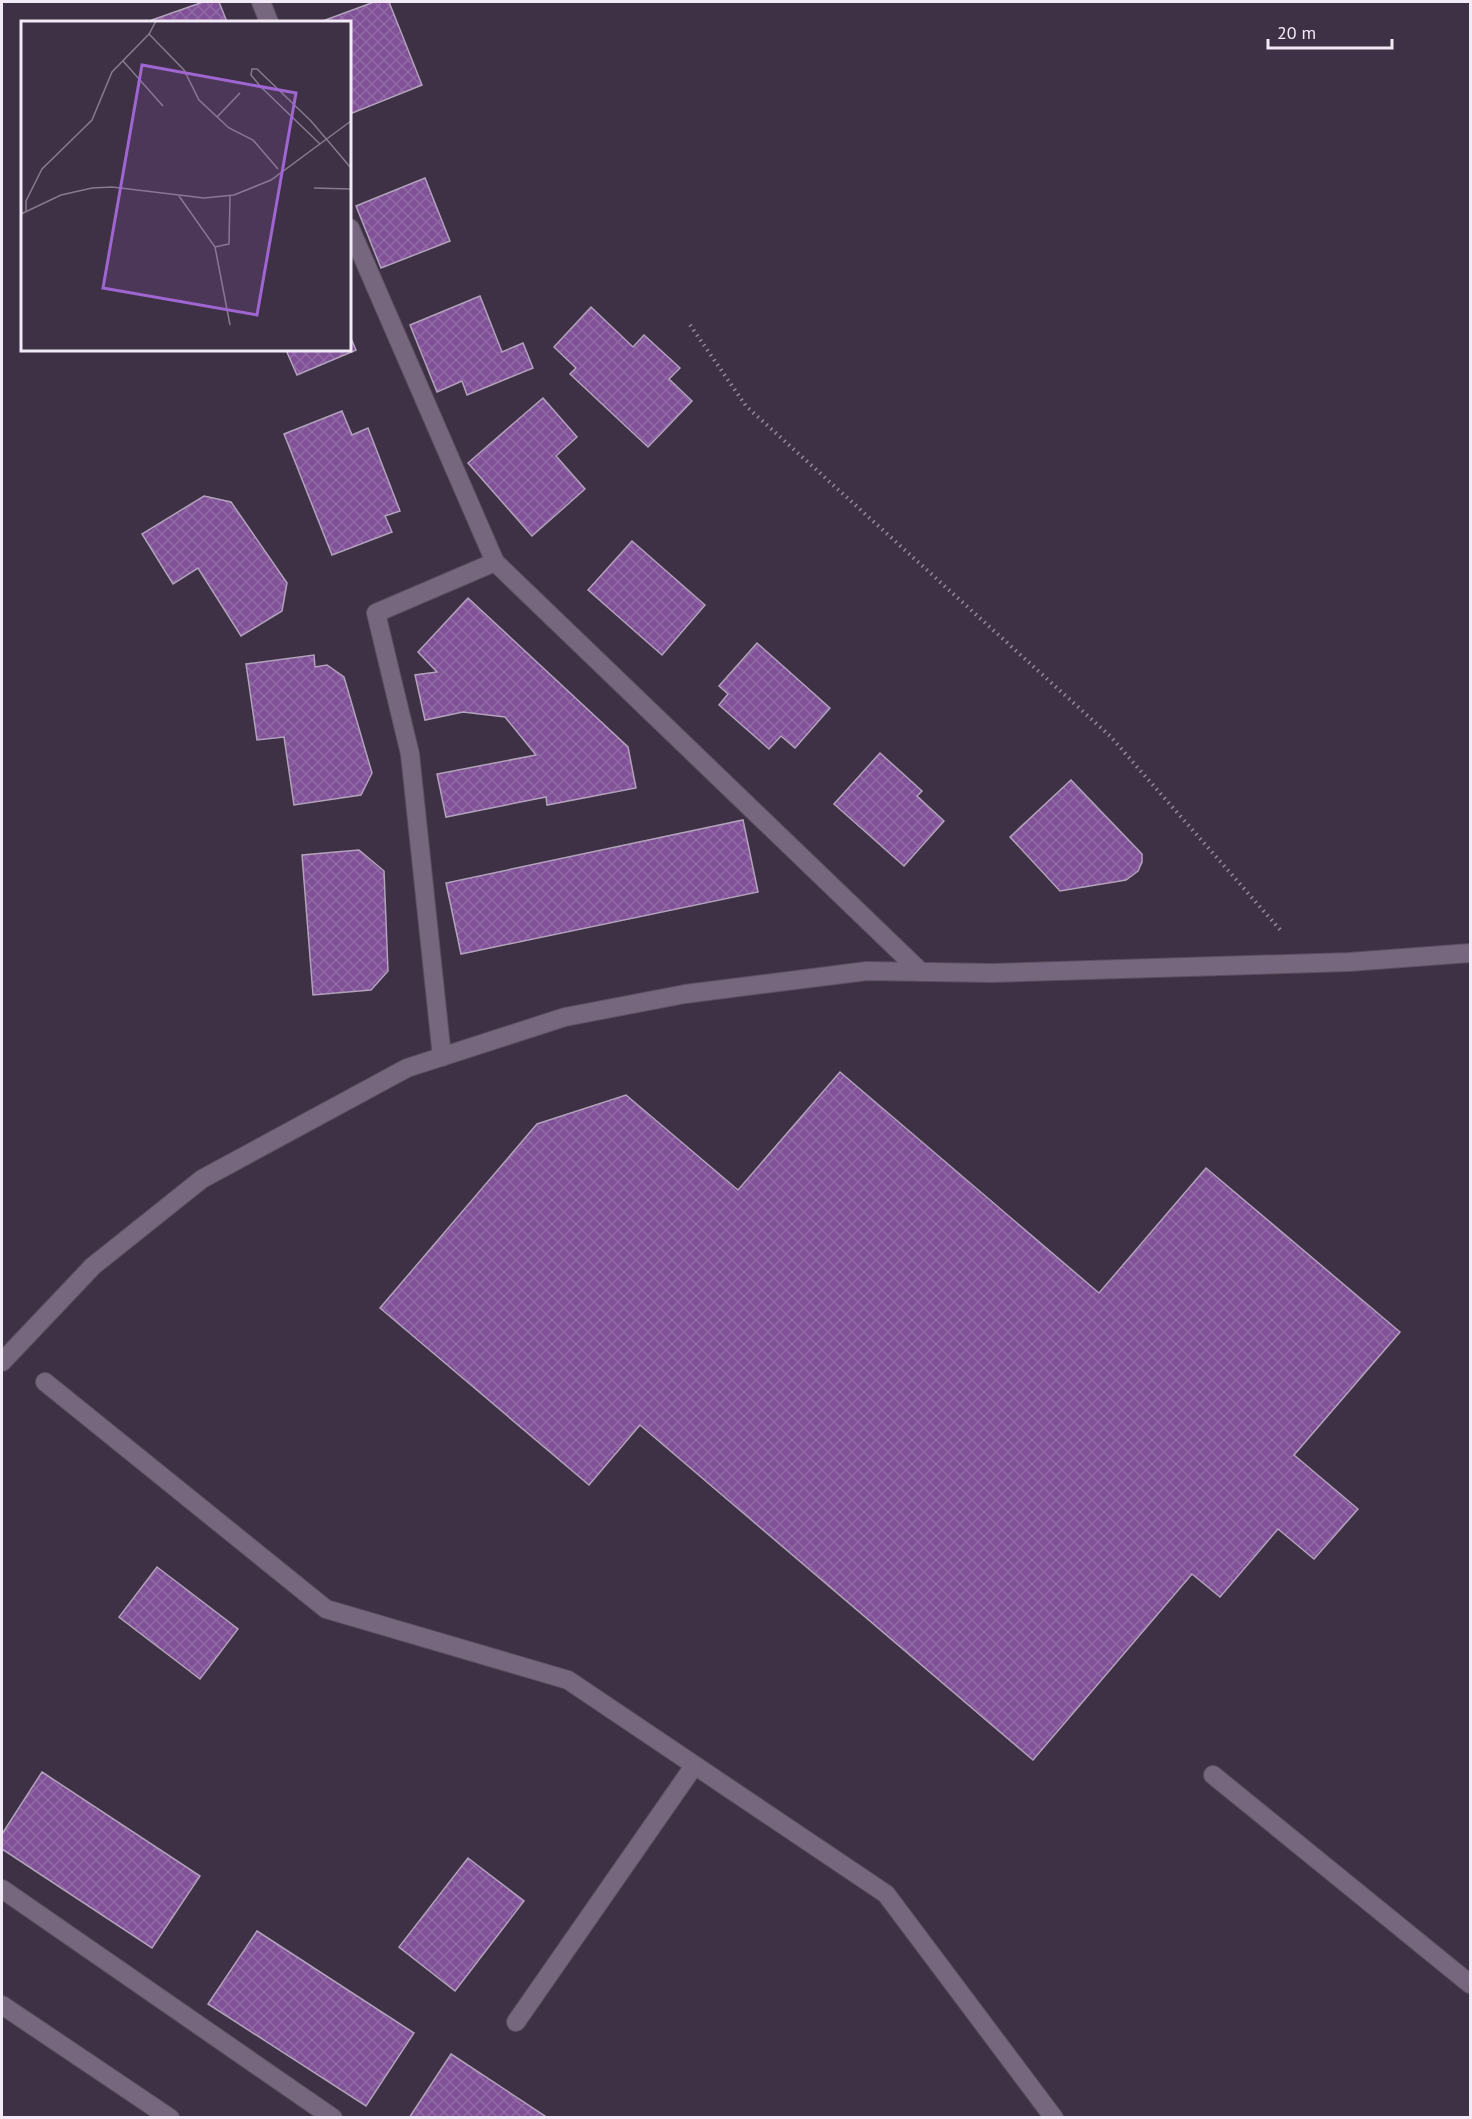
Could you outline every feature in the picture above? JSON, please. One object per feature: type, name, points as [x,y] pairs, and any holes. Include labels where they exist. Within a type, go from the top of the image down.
[{"type":"street","points":[[261,2],[269,21]]},
{"type":"street","points":[[351,230],[495,562],[921,972]]},
{"type":"street","points":[[442,1057],[410,754],[376,613],[495,562]]},
{"type":"street","points":[[2,1362],[93,1266],[202,1179],[407,1068],[565,1017],[685,994],[867,971],[992,973],[1309,963],[1470,953]]},
{"type":"street","points":[[45,1382],[326,1609],[568,1680],[886,1894],[1054,2118]]},
{"type":"street","points":[[516,2022],[694,1766]]},
{"type":"street","points":[[1213,1775],[1470,1984]]},
{"type":"street","points":[[2,1889],[333,2118]]},
{"type":"street","points":[[2,2005],[170,2118]]},
{"type":"path","points":[[690,325],[746,406],[1110,736],[1309,963]]},
{"type":"building","points":[[203,2],[219,2],[227,21],[152,21]]},
{"type":"building","points":[[374,2],[389,2],[422,85],[351,114],[351,21],[323,21]]},
{"type":"building","points":[[425,178],[450,241],[381,268],[356,206]]},
{"type":"building","points":[[480,296],[502,352],[523,343],[533,368],[467,395],[462,381],[437,392],[410,325]]},
{"type":"building","points":[[591,307],[633,347],[644,335],[680,368],[669,379],[692,401],[648,447],[570,374],[576,368],[554,347]]},
{"type":"building","points":[[351,338],[356,350],[297,375],[286,351],[351,351]]},
{"type":"building","points":[[543,398],[577,437],[556,456],[585,489],[532,536],[468,463]]},
{"type":"building","points":[[342,411],[352,435],[368,428],[400,511],[385,516],[392,532],[332,555],[284,434]]},
{"type":"building","points":[[204,496],[231,502],[287,583],[282,611],[241,636],[198,568],[173,584],[142,534]]},
{"type":"building","points":[[632,541],[705,605],[662,655],[588,590]]},
{"type":"building","points":[[468,598],[628,747],[636,788],[547,805],[546,797],[446,817],[437,774],[536,755],[505,717],[463,712],[425,720],[415,675],[437,672],[418,652]]},
{"type":"building","points":[[757,643],[830,708],[795,748],[781,736],[769,749],[719,705],[728,694],[719,686]]},
{"type":"building","points":[[314,655],[315,667],[327,665],[344,677],[372,773],[361,795],[294,805],[284,737],[257,740],[246,664]]},
{"type":"building","points":[[880,753],[922,791],[917,796],[944,821],[904,866],[834,804]]},
{"type":"building","points":[[1071,780],[1142,854],[1142,862],[1138,871],[1126,880],[1060,891],[1010,837]]},
{"type":"building","points":[[743,820],[758,892],[461,954],[446,883]]},
{"type":"building","points":[[359,850],[384,871],[388,971],[371,990],[313,995],[302,855]]},
{"type":"building","points":[[840,1072],[1099,1293],[1206,1168],[1400,1332],[1294,1455],[1358,1509],[1314,1559],[1278,1529],[1220,1597],[1192,1574],[1033,1760],[640,1425],[589,1485],[380,1308],[537,1124],[626,1095],[738,1190]]},
{"type":"building","points":[[157,1567],[238,1629],[200,1679],[119,1617]]},
{"type":"building","points":[[42,1772],[200,1876],[152,1948],[2,1849],[2,1834]]},
{"type":"building","points":[[468,1858],[524,1901],[455,1991],[399,1947]]},
{"type":"building","points":[[257,1931],[414,2033],[366,2106],[208,2004]]},
{"type":"building","points":[[451,2054],[548,2118],[409,2118]]}]
